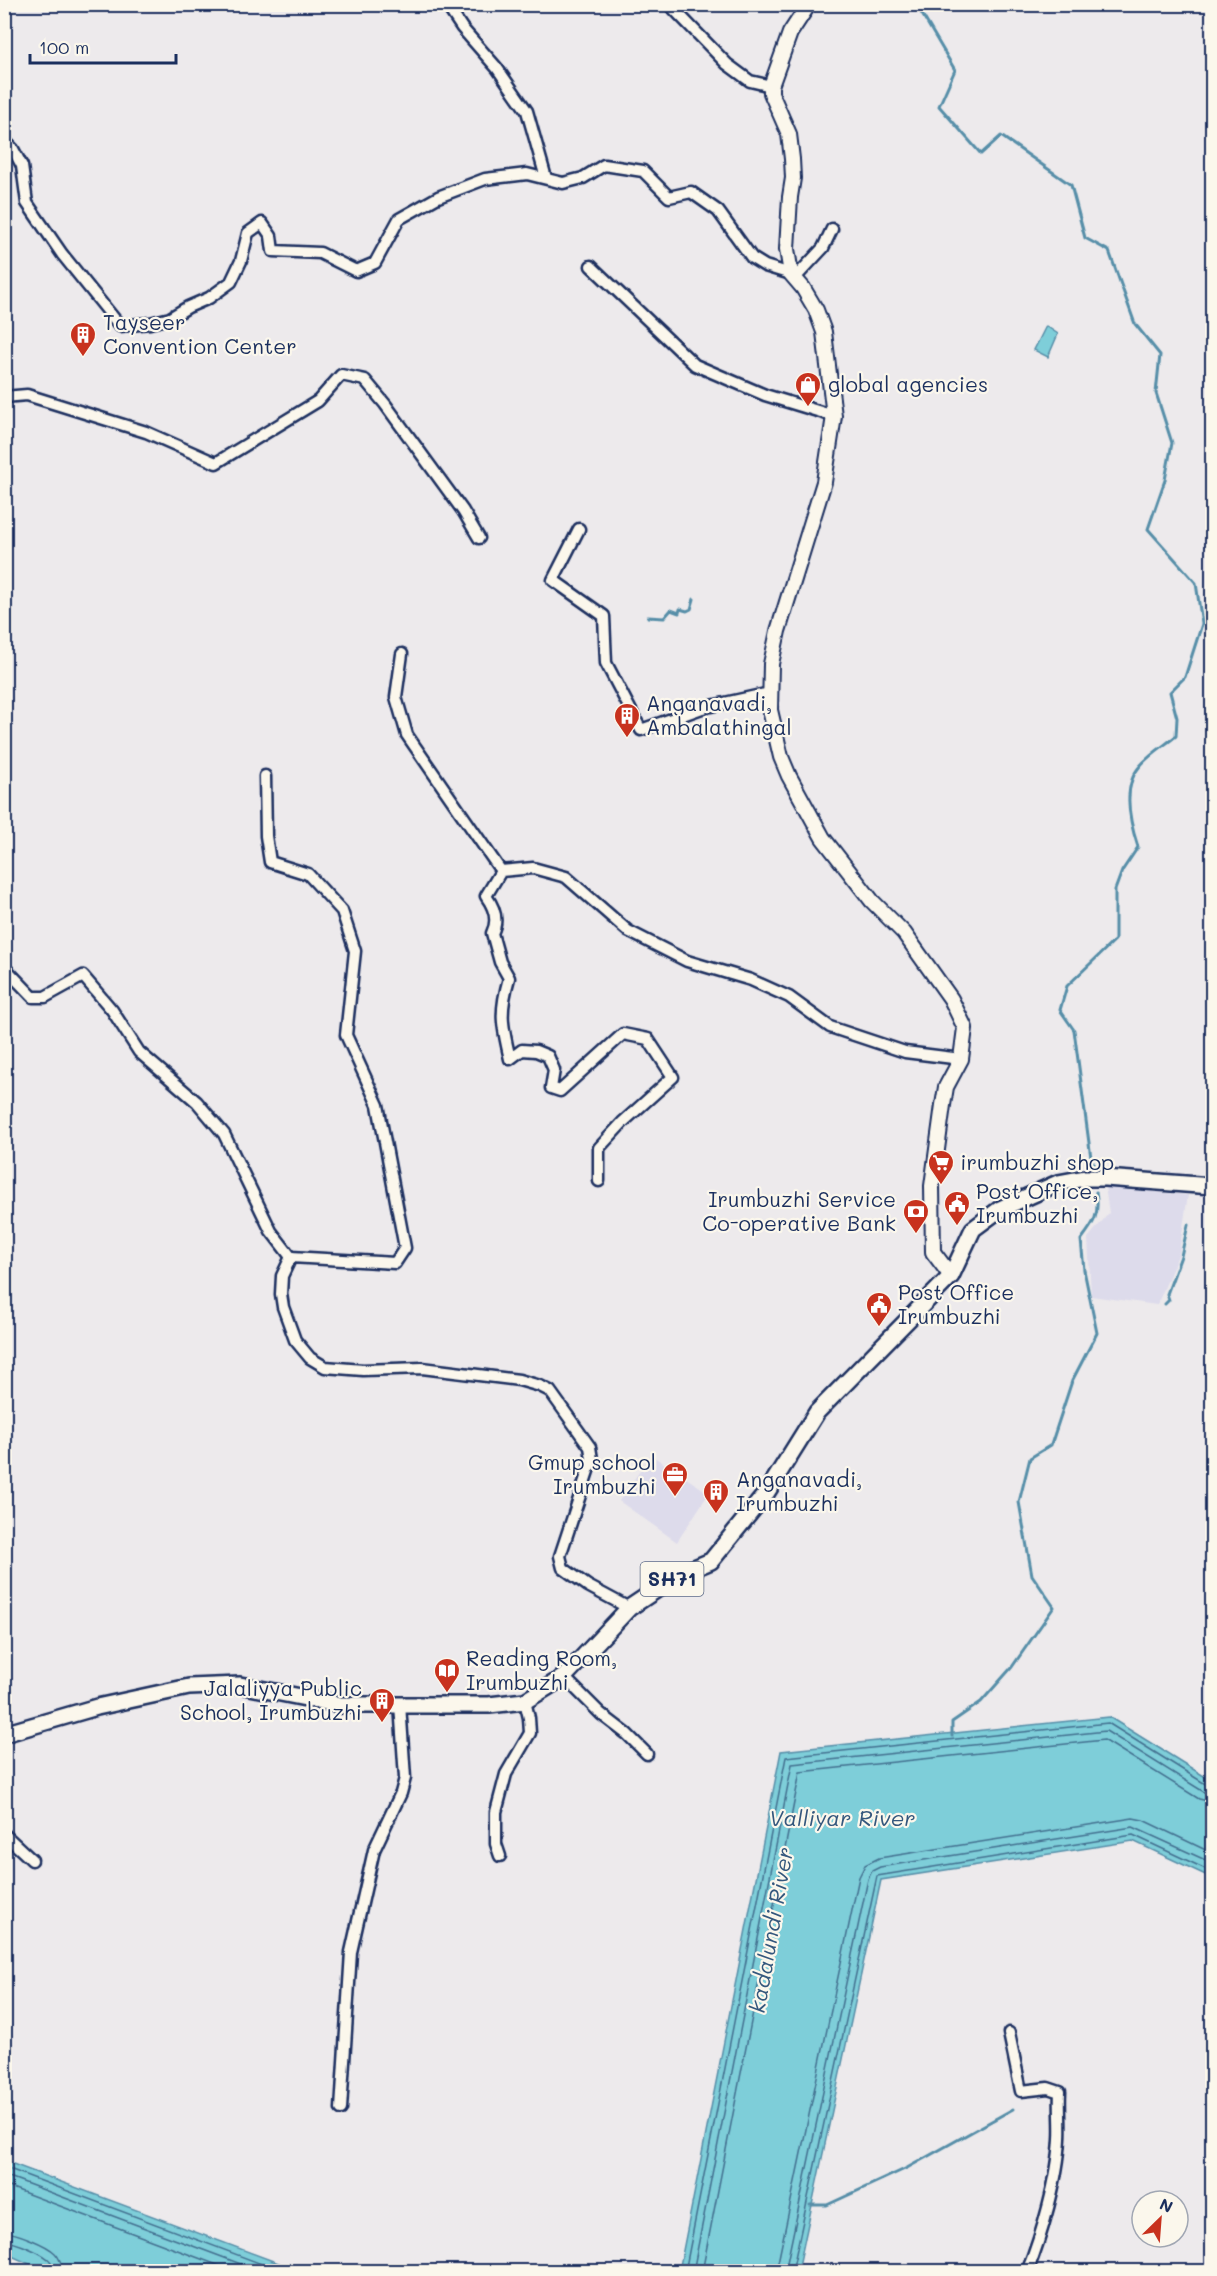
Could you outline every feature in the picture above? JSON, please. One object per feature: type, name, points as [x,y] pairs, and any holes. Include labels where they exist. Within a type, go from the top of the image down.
[{"type":"main road","points":[[809,4],[790,33],[771,86],[771,93],[789,135],[792,159],[793,178],[787,249],[793,276],[816,310],[824,332],[834,416],[824,482],[778,631],[771,664],[770,693],[773,728],[789,776],[823,838],[872,901],[904,933],[951,999],[965,1028],[961,1059],[946,1087],[933,1166],[933,1252],[951,1276]]},
{"type":"main road","name":"SH71","points":[[4,1734],[97,1707],[189,1687],[240,1685],[341,1705],[489,1705],[525,1701],[564,1677],[629,1608],[680,1574],[711,1561],[767,1492],[817,1412],[951,1276],[973,1229],[1000,1209],[1058,1183],[1086,1178],[1105,1178],[1212,1186]]},
{"type":"street","points":[[446,4],[462,28],[497,68],[527,111],[546,178]]},
{"type":"street","points":[[669,4],[735,69],[750,81],[771,86]]},
{"type":"street","points":[[4,140],[13,149],[22,166],[27,203],[62,254],[120,326],[170,318],[188,306],[208,298],[231,282],[248,233],[262,223],[271,236],[273,251],[320,253],[356,271],[375,262],[399,219],[438,197],[485,178],[527,174],[563,183],[583,178],[604,165],[643,171],[669,197],[691,192],[718,211],[752,258],[765,266],[793,276],[822,248],[832,228]]},
{"type":"street","points":[[591,266],[695,365],[765,395],[834,416]]},
{"type":"street","points":[[4,397],[27,395],[127,426],[216,463],[318,401],[341,375],[365,380],[463,511],[479,538]]},
{"type":"street","points":[[579,529],[553,580],[604,616],[606,663],[641,730],[702,708],[770,693]]},
{"type":"street","points":[[402,654],[396,697],[407,735],[501,871]]},
{"type":"street","points":[[4,974],[8,971],[33,997],[45,997],[83,976],[112,1010],[139,1052],[196,1102],[224,1134],[271,1231],[291,1257],[395,1263],[405,1248],[378,1105],[346,1035],[355,951],[342,911],[320,885],[308,874],[270,862],[266,836],[265,776]]},
{"type":"street","points":[[501,871],[532,868],[566,877],[628,931],[687,961],[751,980],[789,997],[830,1027],[905,1052],[961,1059]]},
{"type":"street","points":[[501,871],[486,896],[493,905],[496,926],[492,933],[501,962],[509,978],[502,1001],[501,1018],[510,1059],[522,1050],[536,1051],[548,1056],[554,1070],[551,1088],[560,1091],[623,1034],[648,1040],[673,1077],[623,1122],[599,1148],[599,1181]]},
{"type":"street","points":[[291,1257],[282,1276],[280,1294],[283,1306],[295,1340],[310,1358],[325,1367],[363,1370],[422,1368],[519,1380],[550,1391],[590,1447],[591,1459],[560,1556],[563,1568],[588,1586],[629,1608]]},
{"type":"street","points":[[564,1677],[600,1714],[627,1734],[647,1754]]},
{"type":"street","points":[[500,1856],[496,1844],[496,1812],[506,1774],[530,1733],[525,1701]]},
{"type":"street","points":[[341,2109],[351,1952],[374,1850],[401,1793],[405,1778],[400,1704]]},
{"type":"street","points":[[4,1834],[32,1860]]},
{"type":"street","points":[[1009,2033],[1021,2091],[1048,2088],[1060,2092],[1060,2139],[1055,2171],[1042,2229],[1027,2271]]},
{"type":"shaded area","points":[[1105,1187],[1188,1195],[1179,1253],[1157,1305],[1091,1296],[1088,1238],[1109,1213]]},
{"type":"shaded area","points":[[651,1455],[709,1493],[677,1542],[619,1501]]},
{"type":"water","points":[[1046,326],[1058,334],[1048,357],[1034,350]]},
{"type":"water","name":"Valliyar River","points":[[1109,1717],[1212,1781],[1212,1878],[1133,1841],[881,1880],[798,2271],[679,2271],[781,1751]]},
{"type":"water","points":[[4,2161],[300,2271],[45,2271],[5,2253]]},
{"type":"waterway","points":[[916,4],[955,70],[939,106],[981,154],[1001,136],[1071,185],[1085,238],[1109,251],[1135,324],[1160,355],[1156,393],[1172,443],[1165,480],[1148,529],[1196,583],[1202,624],[1185,677],[1170,692],[1177,718],[1176,736],[1140,766],[1131,784],[1130,816],[1138,847],[1122,871],[1115,890],[1115,940],[1067,986],[1060,1010],[1074,1030],[1091,1158],[1096,1168]]},
{"type":"waterway","points":[[648,617],[664,618],[671,610],[679,613],[680,609],[687,611],[691,609],[694,599]]},
{"type":"waterway","points":[[952,1736],[952,1722],[981,1702],[1012,1667],[1054,1607],[1032,1575],[1019,1502],[1030,1458],[1051,1445],[1072,1381],[1097,1333],[1084,1270],[1081,1240],[1095,1218],[1096,1192]]},
{"type":"waterway","points":[[1165,1304],[1169,1300],[1167,1294],[1181,1256],[1188,1225]]},
{"type":"waterway","points":[[810,2205],[827,2205],[907,2168],[1013,2109]]},
{"type":"place","name":"Tayseer Convention Center","points":[[83,358]]},
{"type":"place","name":"global agencies","points":[[808,408]]},
{"type":"place","name":"Anganavadi, Ambalathingal","points":[[627,739]]},
{"type":"place","name":"irumbuzhi shop","points":[[941,1186]]},
{"type":"place","name":"Post Office, Irumbuzhi","points":[[957,1227]]},
{"type":"place","name":"Irumbuzhi Service Co-operative Bank","points":[[916,1235]]},
{"type":"place","name":"Post Office Irumbuzhi","points":[[879,1328]]},
{"type":"place","name":"Gmup school Irumbuzhi","points":[[675,1498]]},
{"type":"place","name":"Anganavadi, Irumbuzhi","points":[[716,1515]]},
{"type":"place","name":"Reading Room, Irumbuzhi","points":[[447,1694]]},
{"type":"place","name":"Jalaliyya Public School, Irumbuzhi","points":[[382,1724]]},
{"type":"water label","name":"kadalundi River","points":[[771,1930]]}]
